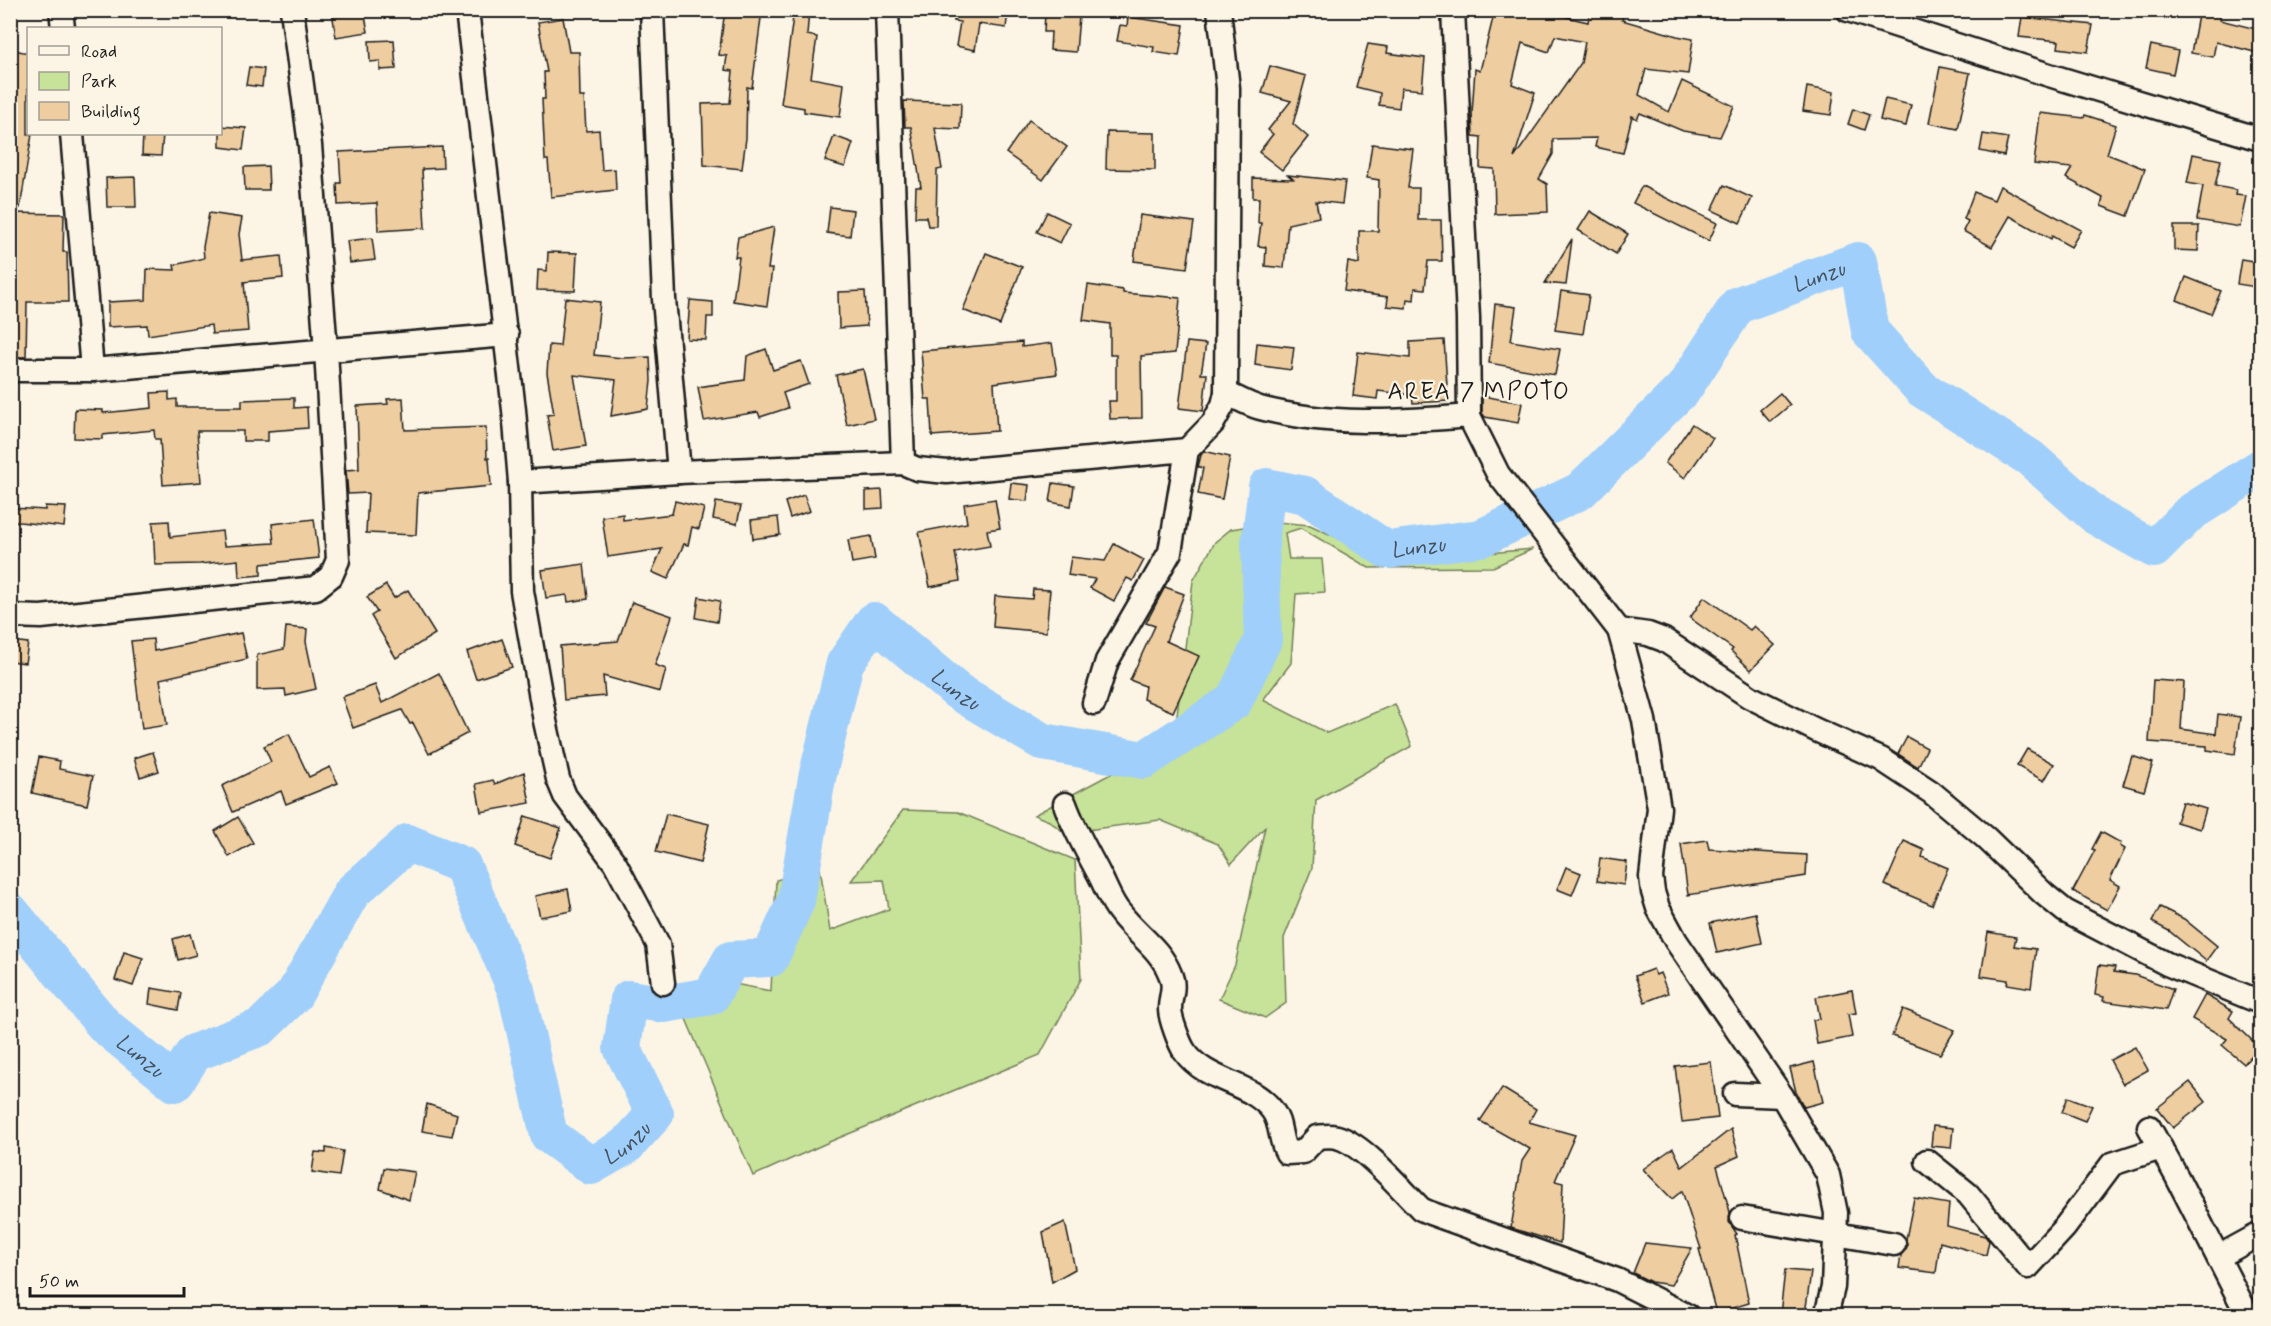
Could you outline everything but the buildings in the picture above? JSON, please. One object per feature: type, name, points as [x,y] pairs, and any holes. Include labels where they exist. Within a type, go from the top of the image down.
[{"type":"street","points":[[61,10],[63,27]]},
{"type":"street","points":[[10,616],[41,617],[316,588],[331,576],[338,560],[326,350],[310,146],[292,10]]},
{"type":"street","points":[[467,10],[507,335],[520,482],[521,576],[525,612],[545,721],[558,779],[565,796],[615,863],[658,944],[663,983]]},
{"type":"street","points":[[652,10],[664,299],[680,472]]},
{"type":"street","points":[[887,10],[903,463]]},
{"type":"street","points":[[1094,703],[1107,661],[1170,552],[1187,450],[1213,423],[1223,405],[1226,393],[1228,88],[1219,10]]},
{"type":"street","points":[[1453,10],[1468,318],[1469,416],[1498,474],[1619,630],[1644,720],[1659,808],[1651,877],[1658,908],[1676,941],[1782,1096],[1828,1175],[1836,1213],[1833,1287],[1826,1316]]},
{"type":"street","points":[[1848,10],[2060,78],[2260,138]]},
{"type":"street","points":[[72,135],[92,370]]},
{"type":"street","points":[[10,370],[92,370],[507,335]]},
{"type":"street","points":[[1226,393],[1259,408],[1327,419],[1412,421],[1469,416]]},
{"type":"street","points":[[520,482],[680,472],[903,463],[917,469],[947,472],[1187,450]]},
{"type":"street","points":[[1619,630],[1648,634],[1664,640],[1750,697],[1881,759],[1931,792],[1986,838],[2039,890],[2065,911],[2167,964],[2260,1002]]},
{"type":"street","points":[[1065,804],[1071,822],[1121,914],[1161,957],[1170,974],[1174,984],[1171,1014],[1185,1052],[1214,1076],[1257,1097],[1272,1109],[1287,1153],[1303,1152],[1317,1137],[1341,1138],[1359,1150],[1421,1209],[1430,1214],[1617,1280],[1688,1316]]},
{"type":"street","points":[[1735,1094],[1782,1096]]},
{"type":"street","points":[[2149,1127],[2248,1316]]},
{"type":"street","points":[[1927,1161],[1968,1194],[2028,1267],[2065,1227],[2112,1164],[2161,1148]]},
{"type":"street","points":[[1742,1218],[1894,1244]]},
{"type":"street","points":[[2218,1257],[2260,1234]]},
{"type":"green space","points":[[1276,522],[1310,525],[1374,555],[1455,556],[1533,549],[1493,567],[1369,568],[1301,528],[1285,533],[1289,559],[1322,559],[1325,592],[1296,594],[1291,663],[1263,700],[1327,733],[1395,704],[1412,746],[1316,800],[1312,868],[1284,938],[1286,1003],[1265,1018],[1219,999],[1235,965],[1265,827],[1231,864],[1218,844],[1160,820],[1065,833],[1049,821],[1034,815],[1174,740],[1193,581],[1215,542],[1231,529]]},
{"type":"green space","points":[[903,810],[958,812],[1075,860],[1081,979],[1040,1055],[829,1142],[753,1176],[686,1019],[719,981],[771,991],[776,880],[820,868],[830,931],[889,909],[884,880],[851,881]]},
{"type":"waterway","name":"Lunzu","points":[[10,911],[105,1026],[175,1083],[194,1053],[261,1027],[294,995],[352,892],[408,843],[462,865],[516,990],[549,1135],[591,1166],[626,1146],[655,1114],[622,1048],[629,999],[664,1004],[711,996],[731,960],[770,958],[796,901],[817,778],[845,663],[874,621],[957,691],[1043,742],[1144,760],[1234,701],[1263,640],[1260,543],[1267,487],[1305,495],[1387,550],[1481,538],[1580,491],[1684,388],[1738,305],[1858,261],[1870,331],[1922,389],[2030,458],[2097,517],[2154,549],[2190,513],[2260,468]]},
{"type":"district","name":"AREA 7 MPOTO","points":[[1479,391]]}]
